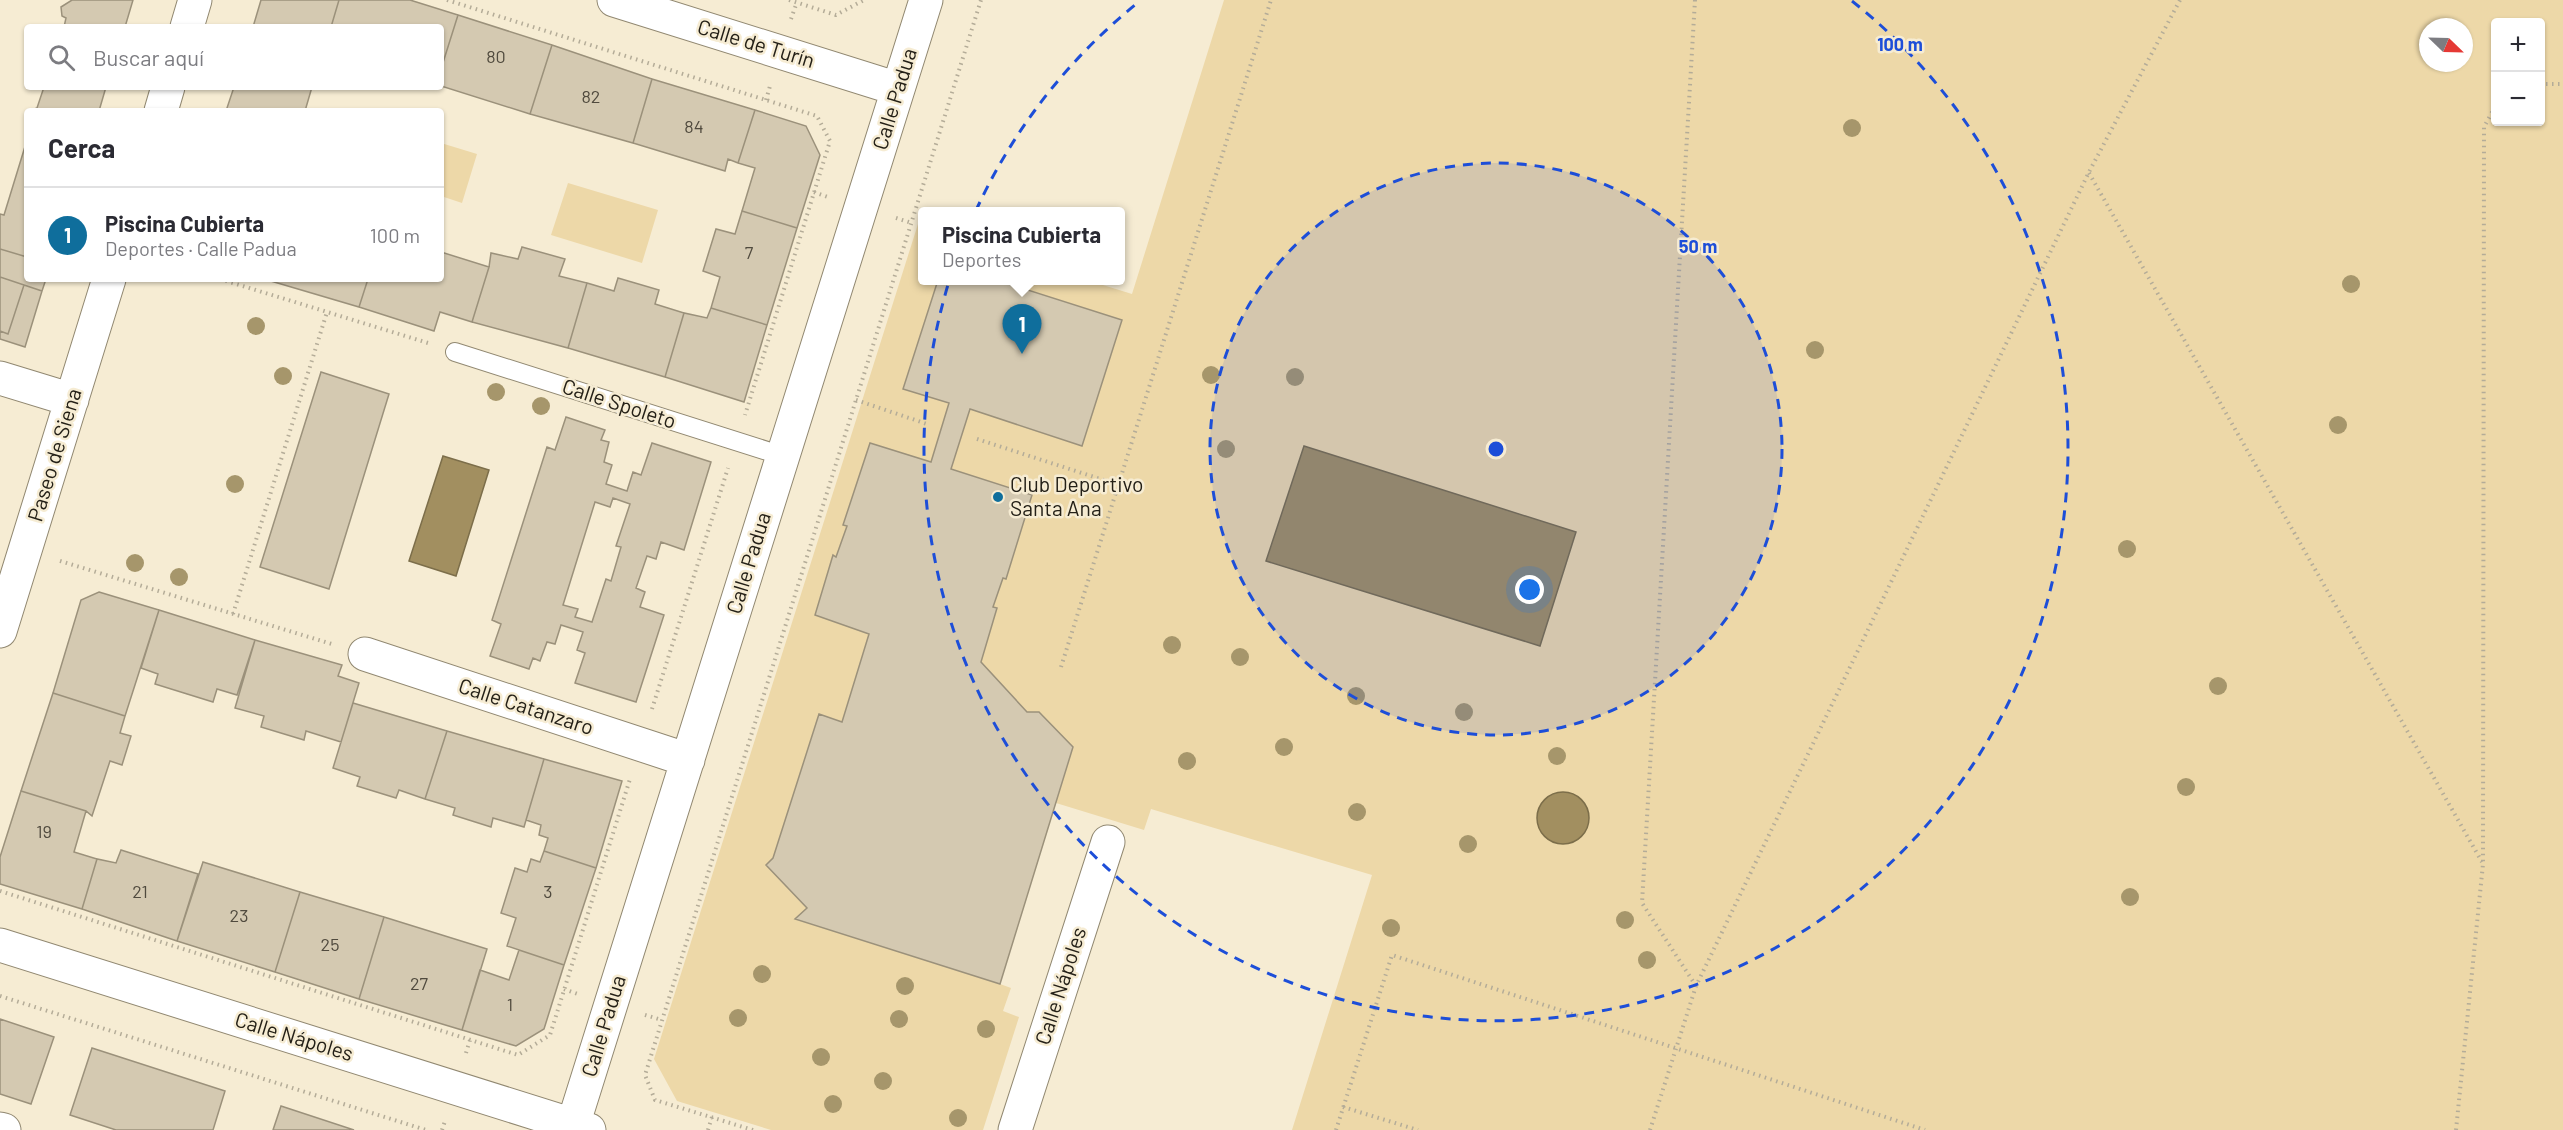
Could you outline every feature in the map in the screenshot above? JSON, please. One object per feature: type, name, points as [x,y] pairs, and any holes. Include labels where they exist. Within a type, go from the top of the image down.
[{"type":"street","points":[[188,24],[195,0]]},
{"type":"street","name":"Calle de Turín","points":[[614,0],[898,89]]},
{"type":"street","name":"Calle Padua","points":[[566,1126],[688,760],[926,0]]},
{"type":"street","points":[[162,108],[167,90]]},
{"type":"street","name":"Paseo de Siena","points":[[0,631],[108,282]]},
{"type":"street","points":[[0,378],[72,400]]},
{"type":"street","name":"Calle Catanzaro","points":[[365,654],[688,760]]},
{"type":"street","name":"Calle Nápoles","points":[[1015,1130],[1108,842]]},
{"type":"street","name":"Calle Nápoles","points":[[0,945],[566,1126]]},
{"type":"street","points":[[0,1129],[4,1130]]},
{"type":"lane","name":"Calle Spoleto","points":[[455,352],[783,456]]},
{"type":"path","points":[[0,891],[518,1055],[550,1035],[830,141],[817,116],[447,0]]},
{"type":"path","points":[[789,0],[836,15],[864,0]]},
{"type":"path","points":[[753,1130],[655,1100],[645,1075],[981,0]]},
{"type":"path","points":[[1061,667],[1271,0]]},
{"type":"path","points":[[1695,0],[1642,903],[1696,986]]},
{"type":"path","points":[[1650,1130],[1696,986],[2089,172],[2180,0]]},
{"type":"path","points":[[2545,84],[2563,84]]},
{"type":"path","points":[[2456,1130],[2483,864],[2484,127],[2491,114]]},
{"type":"path","points":[[2089,172],[2483,864]]},
{"type":"path","points":[[230,282],[455,352]]},
{"type":"path","points":[[233,614],[327,312]]},
{"type":"path","points":[[856,400],[927,424]]},
{"type":"path","points":[[977,439],[1119,485]]},
{"type":"path","points":[[25,550],[365,654]]},
{"type":"path","points":[[1336,1130],[1392,955],[1925,1130]]},
{"type":"path","points":[[0,996],[426,1130]]},
{"type":"path","points":[[1343,1107],[1418,1130]]},
{"type":"path","points":[[708,1130],[712,1117]]},
{"type":"shaded area","points":[[1224,0],[2563,0],[2563,1130],[1292,1130],[1372,875],[1151,809],[1144,830],[1056,803],[1000,984],[1011,988],[1003,1011],[1019,1017],[983,1130],[771,1130],[677,1101],[654,1059],[918,224],[918,285],[1103,285],[1132,294]]},
{"type":"shaded area","points":[[444,144],[477,154],[462,203],[444,197]]},
{"type":"shaded area","points":[[568,183],[658,210],[642,263],[551,235]]},
{"type":"shaded area","points":[[1304,446],[1576,532],[1540,646],[1266,561]]},
{"type":"shaded area","points":[[443,456],[489,470],[456,576],[409,561]]},
{"type":"shaded area","points":[[1558,792],[1568,792],[1582,799],[1589,818],[1582,837],[1568,844],[1558,844],[1548,840],[1541,833],[1537,823],[1537,813],[1541,803],[1548,796]]},
{"type":"building","points":[[72,0],[133,0],[126,24],[65,24],[66,18],[62,16],[61,7]]},
{"type":"building","points":[[261,0],[339,0],[332,24],[254,24]]},
{"type":"building","points":[[339,0],[410,0],[458,15],[444,59],[444,24],[332,24]]},
{"type":"building","points":[[458,15],[552,45],[530,114],[444,87],[444,59]]},
{"type":"building","points":[[552,45],[652,79],[633,143],[530,114]]},
{"type":"building","points":[[652,79],[755,110],[738,163],[728,159],[725,171],[633,143]]},
{"type":"building","points":[[43,90],[105,90],[100,108],[37,108]]},
{"type":"building","points":[[233,90],[311,90],[306,108],[227,108]]},
{"type":"building","points":[[755,110],[806,126],[820,155],[797,228],[742,211],[755,168],[738,163]]},
{"type":"building","points":[[24,150],[24,256],[0,249],[0,214],[4,215]]},
{"type":"building","points":[[742,211],[797,228],[767,325],[711,308],[720,277],[703,271],[716,229],[735,234]]},
{"type":"building","points":[[522,247],[565,259],[559,276],[587,283],[568,348],[472,322],[491,253],[518,259]]},
{"type":"building","points":[[0,249],[24,256],[24,282],[45,282],[42,291],[0,277]]},
{"type":"building","points":[[444,253],[489,267],[472,322],[440,312],[434,331],[359,307],[367,282],[444,282]]},
{"type":"building","points":[[0,277],[24,285],[8,334],[0,331]]},
{"type":"building","points":[[618,278],[659,290],[655,304],[684,313],[665,377],[568,348],[587,283],[614,291]]},
{"type":"building","points":[[274,282],[367,282],[359,307]]},
{"type":"building","points":[[24,285],[42,291],[25,347],[0,339],[0,331],[8,334]]},
{"type":"building","points":[[936,285],[1012,285],[1122,320],[1082,446],[970,409],[951,469],[1032,495],[1006,579],[1003,578],[993,607],[997,608],[981,662],[1027,712],[1039,712],[1073,747],[1000,984],[795,919],[807,908],[766,865],[773,858],[819,714],[842,722],[869,634],[815,615],[833,555],[836,557],[847,526],[843,525],[870,443],[931,462],[949,403],[903,389]]},
{"type":"building","points":[[711,308],[767,325],[744,402],[665,377],[684,313],[707,318]]},
{"type":"building","points":[[321,372],[389,394],[329,589],[260,567]]},
{"type":"building","points":[[566,417],[605,430],[601,440],[609,442],[604,462],[612,465],[606,484],[627,491],[633,472],[641,475],[652,443],[711,462],[684,550],[661,542],[656,559],[647,556],[636,588],[645,592],[640,607],[664,615],[636,702],[575,683],[585,653],[577,650],[583,632],[561,625],[555,644],[547,642],[540,661],[533,658],[529,669],[490,656],[501,624],[492,620],[547,447],[555,450]],"holes":[[[613,498],[630,504],[616,546],[621,547],[611,581],[606,579],[592,622],[575,617],[578,609],[563,605],[595,502],[610,507]]]},
{"type":"building","points":[[99,592],[159,610],[125,716],[53,693],[81,600]]},
{"type":"building","points":[[159,610],[255,640],[237,695],[217,689],[213,702],[155,684],[158,674],[141,668]]},
{"type":"building","points":[[255,640],[342,665],[338,676],[359,683],[341,742],[306,731],[304,740],[261,727],[264,716],[235,708]]},
{"type":"building","points":[[53,693],[125,716],[120,733],[131,736],[122,765],[110,761],[92,816],[86,811],[21,791]]},
{"type":"building","points":[[353,703],[447,731],[425,799],[399,790],[396,798],[357,786],[360,777],[333,768]]},
{"type":"building","points":[[447,731],[544,759],[524,827],[493,818],[491,827],[453,815],[455,808],[425,799]]},
{"type":"building","points":[[544,759],[622,781],[596,868],[544,851],[548,838],[539,835],[541,825],[526,820]]},
{"type":"building","points":[[21,791],[86,811],[74,852],[97,859],[82,909],[0,884],[0,857]]},
{"type":"building","points":[[121,850],[198,874],[177,941],[82,909],[97,859],[116,863]]},
{"type":"building","points":[[544,851],[596,868],[564,965],[507,946],[516,918],[501,913],[515,868],[527,872],[531,859],[540,862]]},
{"type":"building","points":[[203,862],[300,892],[275,972],[177,941]]},
{"type":"building","points":[[300,892],[384,917],[359,999],[275,972]]},
{"type":"building","points":[[384,917],[487,949],[462,1030],[359,999]]},
{"type":"building","points":[[519,950],[564,965],[544,1029],[516,1046],[462,1030],[480,970],[509,980]]},
{"type":"building","points":[[0,1019],[54,1037],[31,1104],[0,1094]]},
{"type":"building","points":[[92,1048],[225,1091],[213,1130],[116,1130],[70,1115]]},
{"type":"building","points":[[281,1106],[354,1130],[273,1130]]},
{"type":"place","name":"Piscina Cubierta","points":[[1022,354]]},
{"type":"place","name":"Club Deportivo Santa Ana","points":[[998,497]]}]
